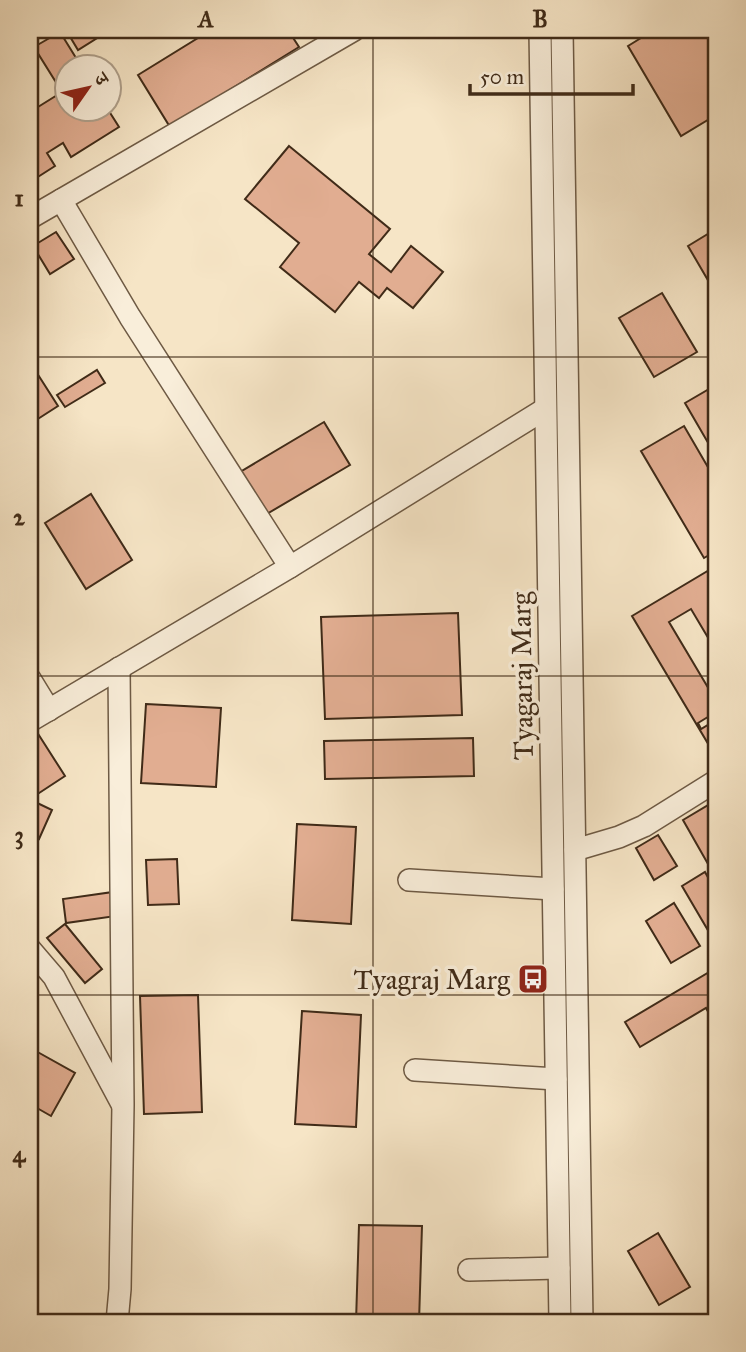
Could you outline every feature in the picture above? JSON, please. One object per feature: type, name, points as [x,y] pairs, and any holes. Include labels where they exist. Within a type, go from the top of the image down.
[{"type":"street","points":[[30,218],[354,30]]},
{"type":"street","name":"Tyagaraj Marg","points":[[540,30],[560,1322]]},
{"type":"street","name":"Tyagaraj Marg","points":[[562,30],[582,1322]]},
{"type":"street","points":[[61,200],[136,328],[290,567]]},
{"type":"street","points":[[30,721],[290,567],[545,409]]},
{"type":"street","points":[[117,1322],[123,1105],[120,668]]},
{"type":"street","points":[[30,679],[49,710]]},
{"type":"street","points":[[575,850],[619,837],[644,826],[716,781]]},
{"type":"street","points":[[409,880],[553,888]]},
{"type":"street","points":[[30,949],[54,978],[123,1105]]},
{"type":"street","points":[[415,1070],[556,1079]]},
{"type":"street","points":[[469,1270],[559,1268]]},
{"type":"building","points":[[66,30],[110,30],[78,50]]},
{"type":"building","points":[[211,30],[288,30],[299,47],[170,127],[138,75]]},
{"type":"building","points":[[605,30],[635,30],[635,33],[605,34]]},
{"type":"building","points":[[654,30],[716,30],[716,115],[681,136],[628,46]]},
{"type":"building","points":[[60,32],[72,52],[52,52],[52,76],[34,47]]},
{"type":"building","points":[[52,98],[52,122],[116,122],[119,127],[71,157],[63,143],[47,153],[55,166],[30,182],[30,112]]},
{"type":"building","points":[[289,146],[390,229],[369,254],[391,272],[411,246],[443,272],[413,308],[387,288],[379,298],[359,282],[335,312],[280,267],[299,243],[245,199]]},
{"type":"building","points":[[716,229],[716,294],[688,246]]},
{"type":"building","points":[[56,232],[74,259],[50,274],[33,246]]},
{"type":"building","points":[[662,293],[697,352],[654,377],[619,318]]},
{"type":"building","points":[[35,370],[58,406],[30,424],[30,373]]},
{"type":"building","points":[[97,370],[105,383],[65,407],[57,395]]},
{"type":"building","points":[[716,385],[716,452],[714,453],[685,403]]},
{"type":"building","points":[[324,422],[350,465],[260,518],[235,475]]},
{"type":"building","points":[[684,426],[716,481],[716,551],[704,558],[641,451]]},
{"type":"building","points":[[91,494],[132,560],[86,589],[45,523]]},
{"type":"building","points":[[716,566],[716,651],[691,609],[669,622],[716,701],[716,712],[698,723],[701,729],[716,720],[716,757],[632,616]]},
{"type":"building","points":[[458,613],[462,715],[325,719],[321,617]]},
{"type":"building","points":[[146,704],[221,708],[216,787],[141,783]]},
{"type":"building","points":[[35,729],[65,776],[30,799],[30,733]]},
{"type":"building","points":[[473,738],[474,776],[325,779],[324,741]]},
{"type":"building","points":[[31,800],[52,810],[39,839],[30,834]]},
{"type":"building","points":[[710,804],[716,815],[716,878],[683,820]]},
{"type":"building","points":[[297,824],[356,827],[351,924],[292,920]]},
{"type":"building","points":[[658,835],[677,866],[654,880],[636,848]]},
{"type":"building","points":[[177,859],[179,904],[148,905],[146,860]]},
{"type":"building","points":[[705,872],[716,892],[716,944],[682,886]]},
{"type":"building","points":[[113,892],[116,916],[66,923],[63,899]]},
{"type":"building","points":[[674,903],[700,946],[671,963],[646,921]]},
{"type":"building","points":[[65,924],[102,969],[85,983],[47,938]]},
{"type":"building","points":[[716,968],[716,1026],[706,1008],[640,1047],[625,1022]]},
{"type":"building","points":[[198,995],[202,1112],[144,1114],[140,996]]},
{"type":"building","points":[[302,1011],[361,1015],[356,1127],[295,1124]]},
{"type":"building","points":[[34,1050],[75,1073],[51,1116],[30,1104],[30,1058]]},
{"type":"building","points":[[359,1225],[422,1226],[419,1322],[356,1322]]},
{"type":"building","points":[[658,1233],[690,1287],[659,1305],[628,1251]]},
{"type":"place","name":"Tyagraj Marg","points":[[533,979]]}]
